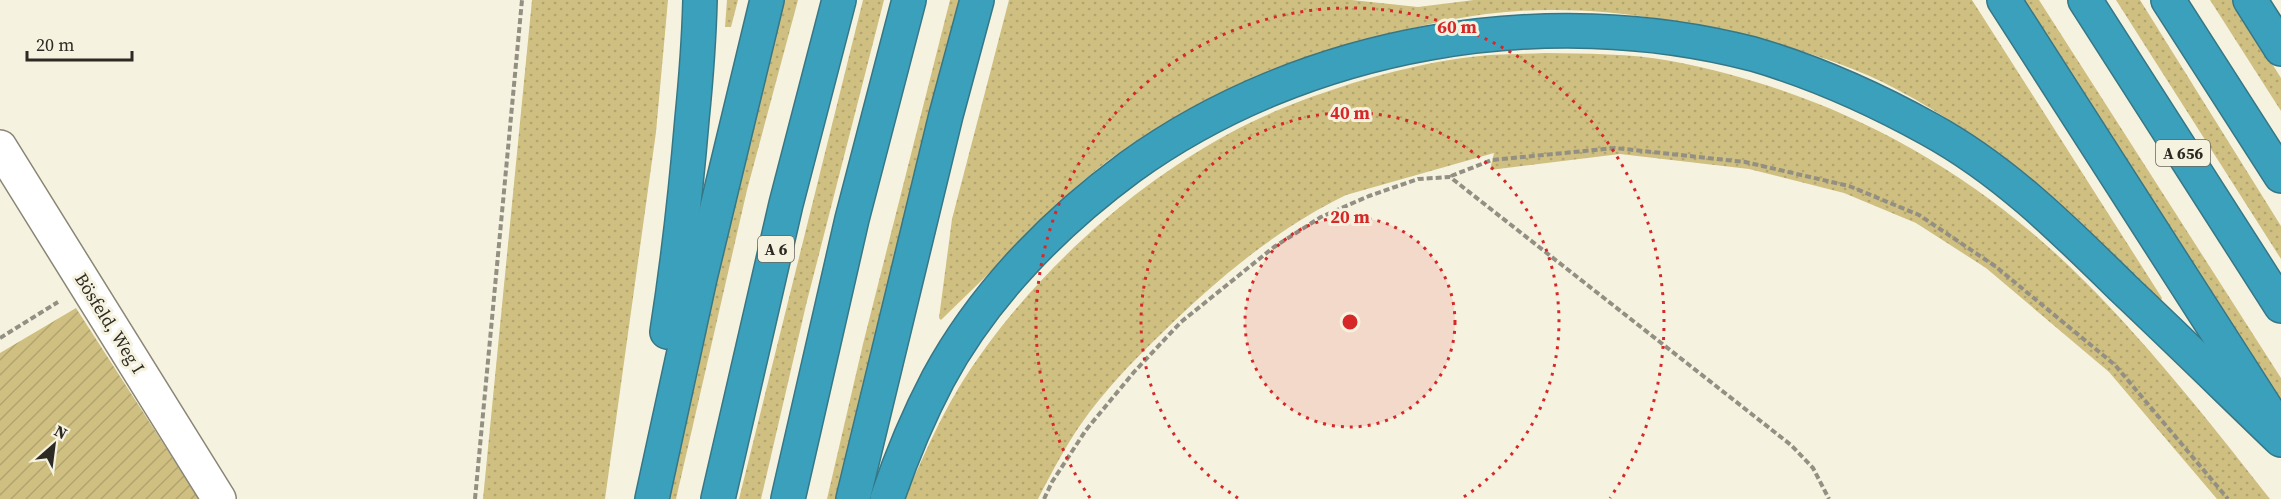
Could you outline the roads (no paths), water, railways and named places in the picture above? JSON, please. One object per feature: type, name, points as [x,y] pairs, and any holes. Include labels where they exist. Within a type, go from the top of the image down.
[{"type":"highway","points":[[652,499],[659,386],[676,277],[689,160],[700,0]]},
{"type":"highway","points":[[652,499],[700,278],[767,0]]},
{"type":"highway","name":"A 6","points":[[718,499],[786,204],[839,0]]},
{"type":"highway","points":[[788,499],[852,219],[909,0]]},
{"type":"highway","points":[[853,499],[946,115],[977,0]]},
{"type":"highway","points":[[2004,0],[2281,431]]},
{"type":"highway","name":"A 656","points":[[2085,0],[2281,306]]},
{"type":"highway","points":[[2168,0],[2281,176]]},
{"type":"highway","points":[[2250,0],[2281,49]]},
{"type":"highway","points":[[887,499],[910,440],[939,378],[983,310],[1049,235],[1082,205],[1159,147],[1214,115],[1293,78],[1412,43],[1476,32],[1539,30],[1638,33],[1671,37],[1749,53],[1846,87],[1933,131],[1972,155],[2059,224],[2281,441]]},
{"type":"lane","name":"Bösfeld, Weg I","points":[[0,147],[219,499]]}]
